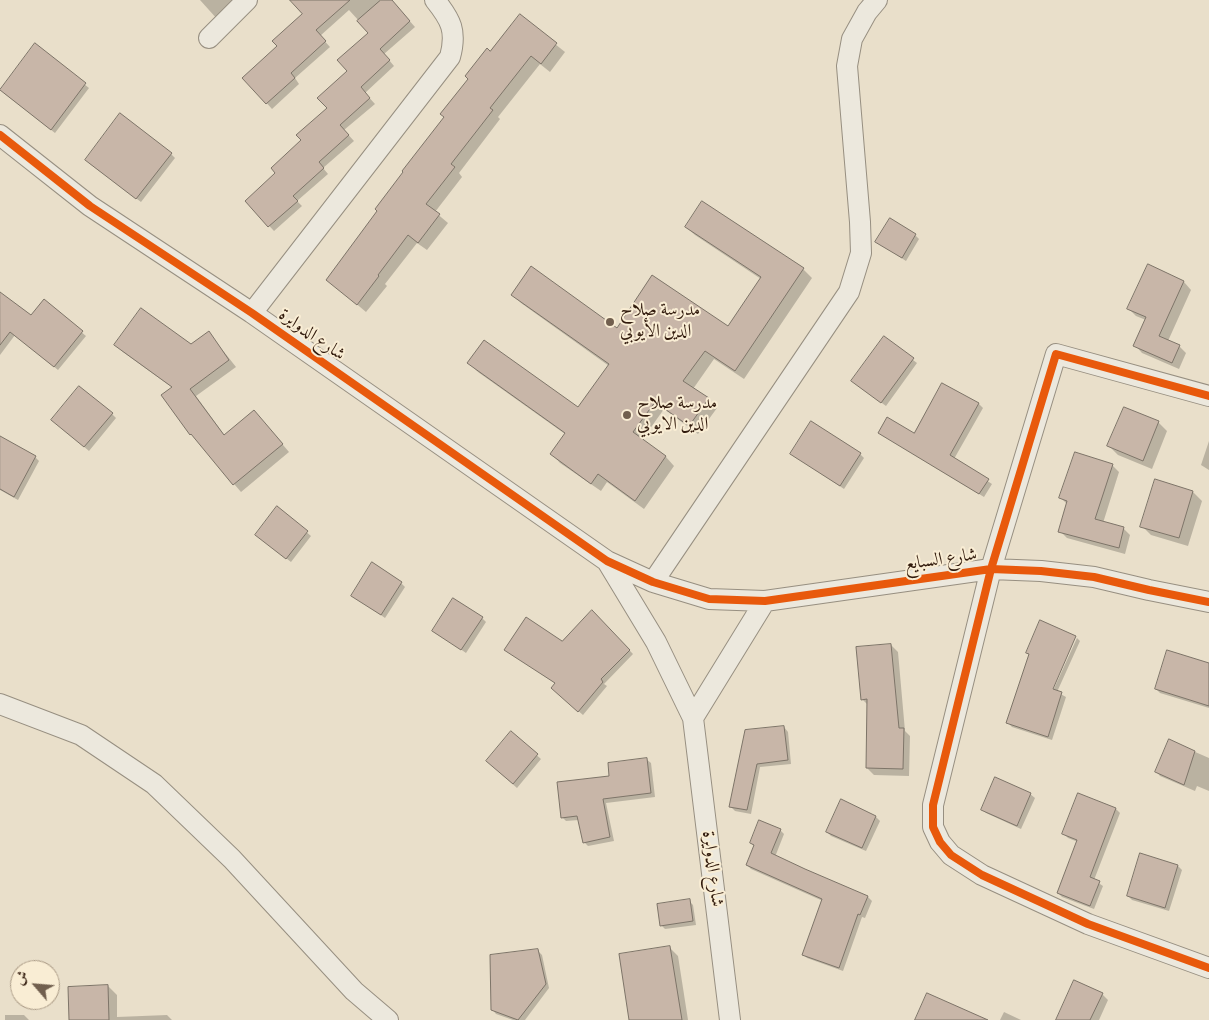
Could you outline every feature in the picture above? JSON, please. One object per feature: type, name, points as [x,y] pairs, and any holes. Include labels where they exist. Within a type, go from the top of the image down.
[{"type":"street","points":[[209,38],[247,0]]},
{"type":"street","points":[[252,313],[450,57],[454,42],[452,26],[443,10],[434,0]]},
{"type":"street","points":[[653,582],[849,292],[861,253],[847,66],[852,39],[866,12],[877,0]]},
{"type":"street","name":"شارع الدوايرة","points":[[0,135],[90,206],[252,313],[607,561],[656,642],[693,718],[730,1020]]},
{"type":"street","points":[[1209,396],[1056,354],[991,569],[933,805],[933,827],[940,842],[951,855],[982,875],[1088,924],[1209,968]]},
{"type":"street","name":"شارع السبايع","points":[[607,561],[653,582],[708,600],[765,601],[991,569],[1041,571],[1094,577],[1209,602]]},
{"type":"street","points":[[693,718],[765,601]]},
{"type":"street","points":[[0,704],[81,735],[154,784],[232,858],[354,991],[388,1020]]},
{"type":"building","points":[[290,0],[350,0],[316,30],[326,41],[291,73],[295,78],[266,104],[242,78],[277,46],[272,41],[302,14]]},
{"type":"building","points":[[381,0],[392,0],[410,21],[380,49],[390,60],[361,87],[370,98],[340,125],[349,135],[319,162],[324,168],[293,196],[298,201],[268,227],[245,201],[275,173],[271,168],[301,140],[296,135],[327,108],[317,98],[347,71],[337,60],[368,33],[357,21]]},
{"type":"building","points":[[520,14],[557,43],[541,64],[531,56],[490,108],[493,110],[451,164],[455,167],[426,204],[440,214],[418,243],[408,235],[357,305],[326,280],[377,211],[375,209],[402,171],[444,117],[440,114],[468,79],[465,76],[487,48],[490,51]]},
{"type":"building","points":[[35,43],[86,83],[51,130],[0,90]]},
{"type":"building","points":[[120,113],[172,153],[136,199],[85,160]]},
{"type":"building","points":[[702,201],[804,268],[735,371],[705,351],[683,381],[709,398],[689,426],[655,402],[633,432],[666,456],[635,501],[598,474],[591,484],[550,454],[565,433],[467,363],[484,340],[578,407],[609,364],[511,295],[531,266],[617,328],[652,275],[728,326],[761,277],[685,227]]},
{"type":"building","points":[[890,218],[916,234],[902,258],[875,242]]},
{"type":"building","points":[[1148,264],[1184,281],[1159,336],[1180,345],[1172,363],[1133,346],[1146,317],[1127,309]]},
{"type":"building","points":[[0,292],[31,315],[44,299],[83,331],[54,367],[10,332],[0,345]]},
{"type":"building","points":[[141,308],[191,344],[209,331],[229,360],[190,389],[224,435],[254,410],[283,444],[233,485],[190,435],[161,395],[172,387],[114,345]]},
{"type":"building","points":[[884,336],[914,358],[881,403],[851,381]]},
{"type":"building","points":[[942,383],[979,403],[950,455],[989,479],[979,494],[878,433],[887,417],[914,433]]},
{"type":"building","points":[[79,386],[113,413],[84,447],[51,420]]},
{"type":"building","points":[[1124,407],[1159,421],[1143,461],[1107,446]]},
{"type":"building","points":[[811,421],[861,453],[840,486],[790,454]]},
{"type":"building","points":[[0,436],[36,456],[14,497],[0,489]]},
{"type":"building","points":[[1075,452],[1113,464],[1095,519],[1124,527],[1119,548],[1058,532],[1067,501],[1059,498]]},
{"type":"building","points":[[1155,479],[1193,491],[1179,538],[1140,527]]},
{"type":"building","points":[[277,506],[308,531],[286,559],[255,535]]},
{"type":"building","points":[[372,562],[402,582],[381,615],[351,596]]},
{"type":"building","points":[[453,598],[483,617],[461,650],[432,631]]},
{"type":"building","points":[[592,610],[630,650],[601,679],[603,682],[578,712],[551,688],[555,683],[504,650],[526,617],[562,641]]},
{"type":"building","points":[[1040,620],[1076,636],[1053,689],[1062,692],[1048,737],[1006,723],[1029,654],[1026,653]]},
{"type":"building","points":[[891,644],[899,728],[904,728],[903,769],[866,768],[867,699],[861,700],[856,647]]},
{"type":"building","points":[[1167,650],[1209,663],[1209,706],[1155,689]]},
{"type":"building","points":[[784,726],[788,760],[757,764],[747,810],[729,807],[745,730]]},
{"type":"building","points":[[511,731],[538,754],[513,784],[486,761]]},
{"type":"building","points":[[1169,739],[1195,751],[1184,785],[1155,772]]},
{"type":"building","points":[[647,758],[651,793],[603,799],[610,837],[583,843],[577,816],[561,818],[557,782],[609,776],[608,763]]},
{"type":"building","points":[[995,777],[1031,793],[1017,826],[981,810]]},
{"type":"building","points":[[1078,793],[1116,808],[1090,877],[1100,881],[1090,906],[1057,893],[1077,840],[1062,834]]},
{"type":"building","points":[[841,799],[876,816],[862,848],[826,832]]},
{"type":"building","points":[[759,820],[781,829],[771,853],[868,896],[860,915],[858,914],[839,968],[802,955],[822,899],[746,865],[754,845],[750,843]]},
{"type":"building","points":[[1140,853],[1178,865],[1165,908],[1127,896]]},
{"type":"building","points":[[690,899],[693,921],[660,926],[657,904]]},
{"type":"building","points":[[670,946],[682,1020],[629,1020],[619,954]]},
{"type":"building","points":[[538,949],[546,984],[518,1020],[491,1010],[490,955]]},
{"type":"building","points":[[1074,980],[1103,993],[1090,1020],[1056,1020]]},
{"type":"building","points":[[108,985],[109,1020],[69,1020],[68,987]]},
{"type":"building","points":[[927,993],[988,1020],[915,1020]]},
{"type":"cycle path","points":[[0,135],[90,206],[252,313],[607,561],[653,582],[709,599],[765,601],[991,569],[1041,571],[1094,577],[1209,602]]},
{"type":"cycle path","points":[[1209,396],[1056,354],[991,569],[933,805],[933,827],[940,842],[951,855],[982,875],[1088,924],[1209,968]]},
{"type":"place","name":"مدرسة صلاح الدين الأيوبي","points":[[610,322]]},
{"type":"place","name":"مدرسة صلاح الدين الايوبي","points":[[627,415]]}]
